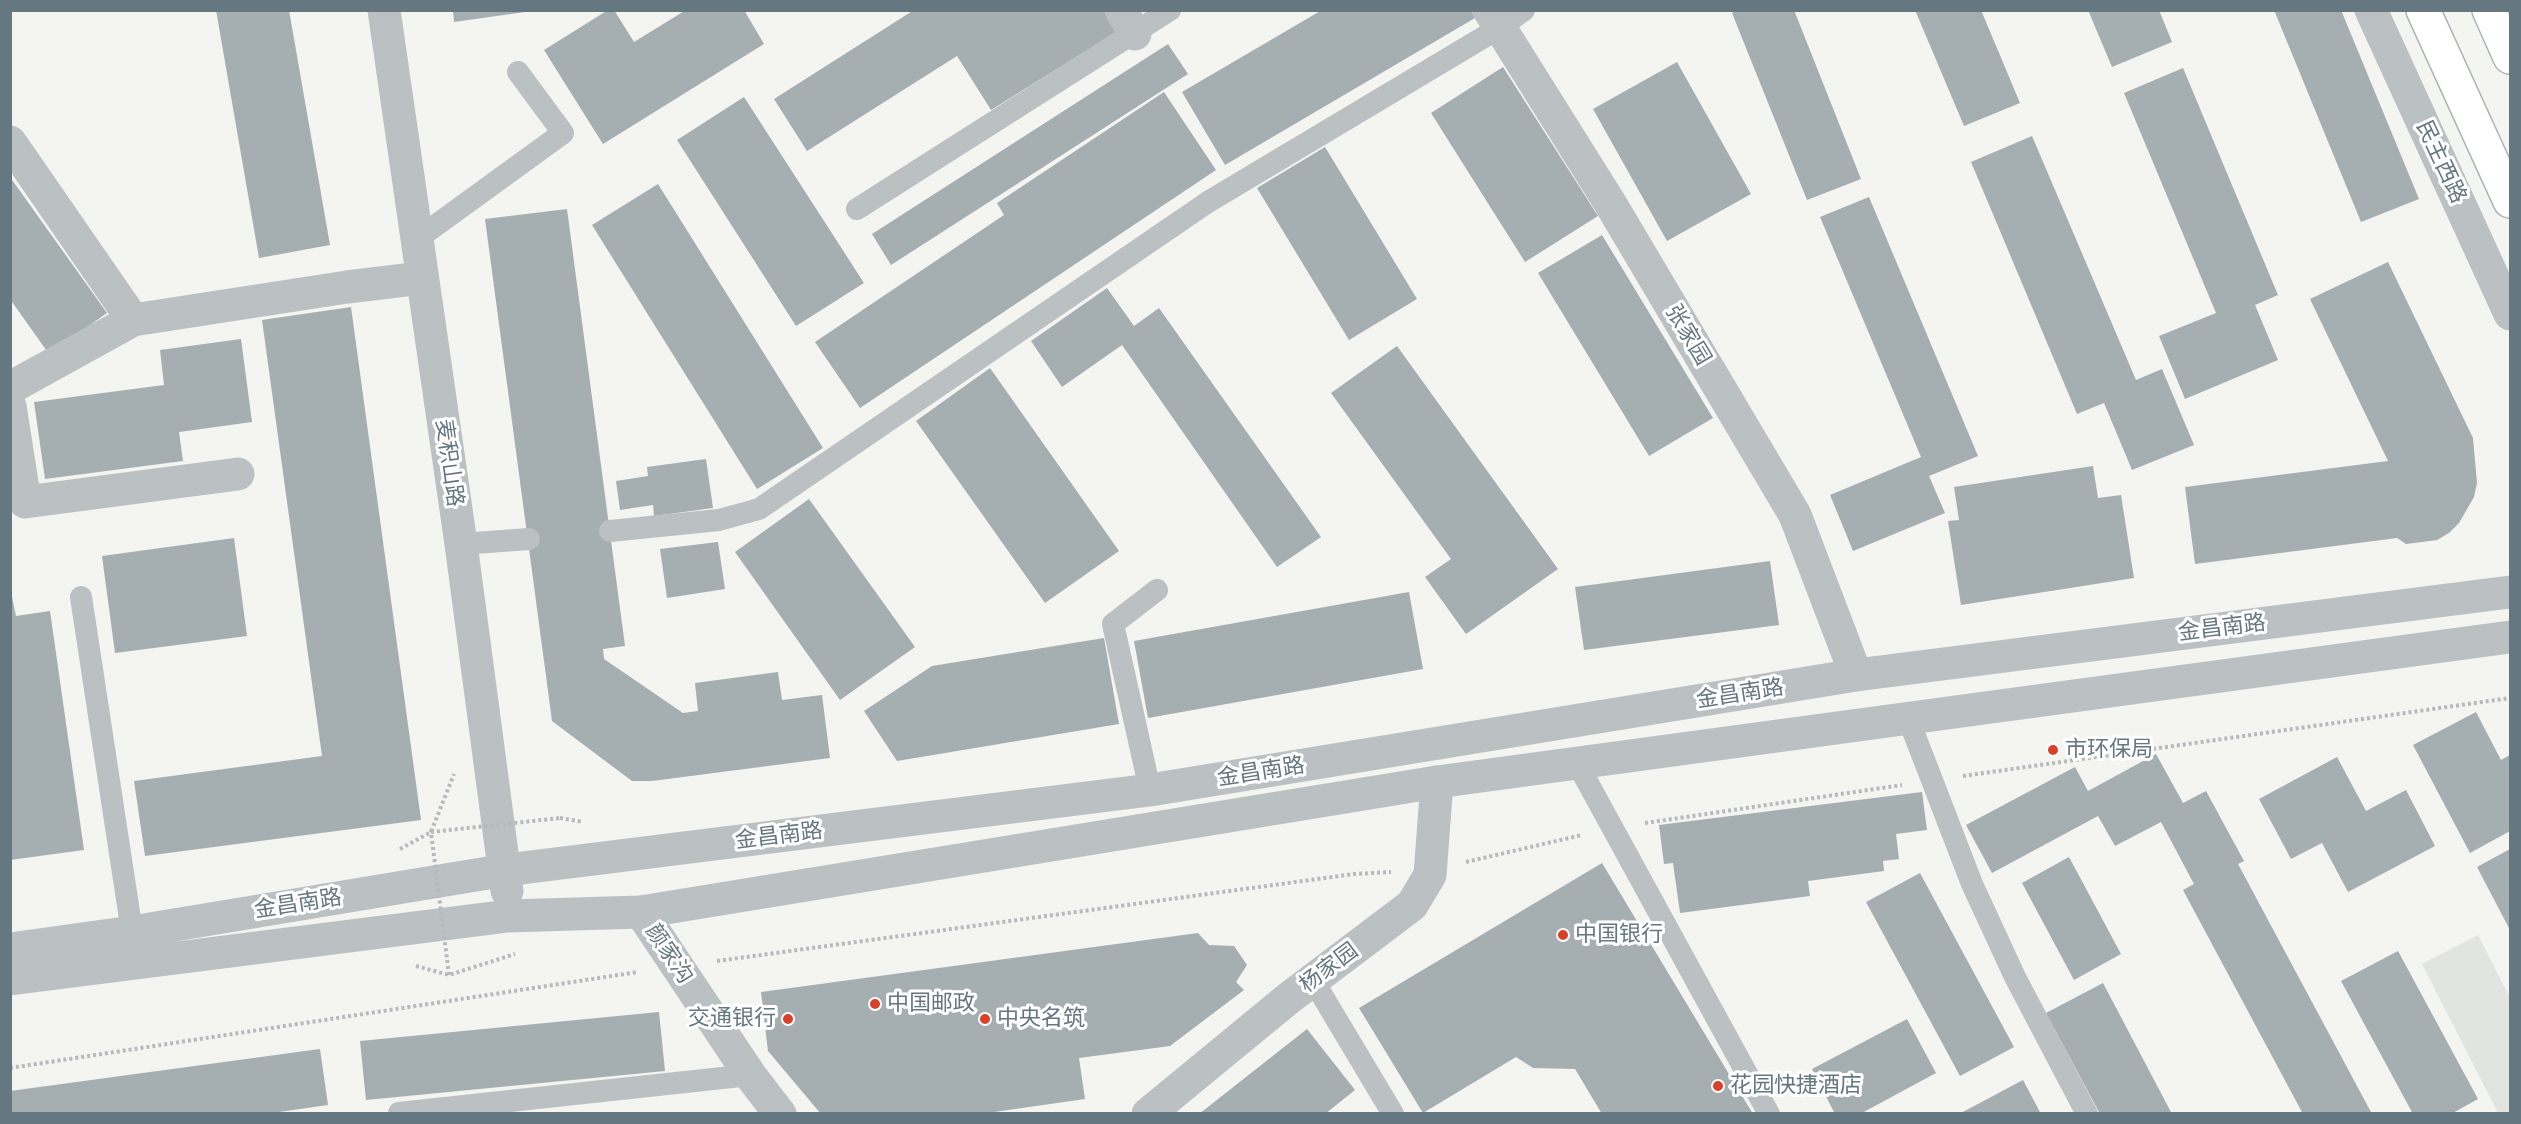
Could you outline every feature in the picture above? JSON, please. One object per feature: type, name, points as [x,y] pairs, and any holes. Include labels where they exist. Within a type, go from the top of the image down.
[{"type":"main road","name":"民主西路","points":[[2423,10],[2511,201]]},
{"type":"main road","points":[[2489,10],[2511,57]]},
{"type":"street","name":"麦积山路","points":[[384,10],[506,870],[508,916]]},
{"type":"street","name":"民主西路","points":[[2371,10],[2511,314]]},
{"type":"street","name":"张家园","points":[[1504,16],[1533,78],[1610,202],[1795,514],[1856,675]]},
{"type":"street","points":[[10,142],[133,320]]},
{"type":"street","points":[[10,388],[133,320],[347,287],[422,278]]},
{"type":"street","points":[[10,406],[25,502],[238,474]]},
{"type":"street","name":"金昌南路","points":[[10,949],[132,932],[506,870],[1150,790],[1856,675],[2511,591]]},
{"type":"street","name":"金昌南路","points":[[10,979],[508,916],[641,912],[1437,782],[2511,637]]},
{"type":"street","name":"杨家园","points":[[1148,1113],[1313,980],[1412,905],[1430,875],[1437,782]]},
{"type":"street","name":"颜家沟","points":[[641,912],[750,1075],[780,1113]]},
{"type":"lane","points":[[857,209],[1128,22],[1170,10]]},
{"type":"lane","points":[[610,531],[719,520],[759,509],[1208,202],[1504,16]]},
{"type":"lane","points":[[417,239],[563,133],[518,72]]},
{"type":"lane","points":[[461,544],[529,539]]},
{"type":"lane","points":[[1150,790],[1113,624],[1157,590]]},
{"type":"lane","points":[[81,597],[132,932]]},
{"type":"lane","points":[[1908,718],[1972,884],[2006,956],[2088,1113]]},
{"type":"lane","points":[[1578,763],[1769,1113]]},
{"type":"lane","points":[[1313,980],[1393,1113]]},
{"type":"lane","points":[[399,1113],[750,1075]]},
{"type":"path","points":[[10,1068],[677,966],[1354,874],[1430,870],[1613,828],[2511,698]]},
{"type":"path","points":[[449,975],[431,832],[560,818]]},
{"type":"shaded area","points":[[2478,935],[2510,998],[2510,1113],[2498,1113],[2422,964]]},
{"type":"building","points":[[216,10],[289,10],[330,245],[259,258]]},
{"type":"building","points":[[453,10],[525,10],[525,12],[454,22]]},
{"type":"building","points":[[608,10],[614,10],[634,42],[686,10],[744,10],[764,44],[603,144],[544,50]]},
{"type":"building","points":[[914,10],[1105,10],[1118,31],[991,110],[957,56],[807,151],[774,99]]},
{"type":"building","points":[[1322,10],[1471,10],[1475,18],[1225,165],[1182,92]]},
{"type":"building","points":[[1739,10],[1794,10],[1861,179],[1807,200],[1732,13]]},
{"type":"building","points":[[1915,10],[1981,10],[2020,103],[1964,126]]},
{"type":"building","points":[[2088,10],[2159,10],[2172,42],[2112,67]]},
{"type":"building","points":[[2274,10],[2341,10],[2419,199],[2361,222]]},
{"type":"building","points":[[1168,44],[1188,74],[891,265],[872,234]]},
{"type":"building","points":[[1677,62],[1751,194],[1667,241],[1593,109]]},
{"type":"building","points":[[1503,67],[1598,216],[1525,262],[1431,113]]},
{"type":"building","points":[[2183,68],[2278,295],[2255,305],[2278,360],[2185,399],[2159,336],[2216,313],[2124,93]]},
{"type":"building","points":[[1164,92],[1216,170],[860,408],[815,342],[1004,215],[997,203]]},
{"type":"building","points":[[744,97],[864,283],[796,326],[677,140]]},
{"type":"building","points":[[2032,136],[2136,380],[2162,369],[2194,445],[2132,470],[2104,403],[2077,414],[1971,162]]},
{"type":"building","points":[[1325,147],[1417,299],[1349,340],[1257,188]]},
{"type":"building","points":[[10,177],[107,313],[49,354],[10,299]]},
{"type":"building","points":[[658,184],[823,448],[757,489],[592,225]]},
{"type":"building","points":[[1869,197],[1978,456],[1929,476],[1945,513],[1853,551],[1830,495],[1921,457],[1820,217]]},
{"type":"building","points":[[567,209],[625,646],[603,649],[604,659],[683,713],[698,711],[695,683],[778,672],[782,700],[822,695],[830,758],[652,781],[632,781],[552,721],[485,219]]},
{"type":"building","points":[[1602,235],[1713,418],[1649,456],[1538,273]]},
{"type":"building","points":[[2388,262],[2473,438],[2477,483],[2474,497],[2459,523],[2437,540],[2406,544],[2397,538],[2195,564],[2185,487],[2388,461],[2310,299]]},
{"type":"building","points":[[1107,288],[1134,326],[1159,308],[1321,537],[1277,567],[1122,345],[1062,387],[1031,341]]},
{"type":"building","points":[[351,307],[421,820],[145,856],[134,781],[322,756],[262,320]]},
{"type":"building","points":[[241,339],[252,422],[179,432],[183,461],[45,479],[34,402],[164,385],[160,350]]},
{"type":"building","points":[[1397,346],[1558,569],[1466,634],[1425,577],[1451,559],[1331,393]]},
{"type":"building","points":[[990,368],[1119,551],[1045,603],[916,421]]},
{"type":"building","points":[[706,459],[713,508],[654,516],[653,505],[620,510],[616,481],[648,476],[647,467]]},
{"type":"building","points":[[2093,466],[2098,498],[2121,495],[2134,578],[1961,605],[1948,521],[1959,520],[1954,487]]},
{"type":"building","points":[[809,499],[915,647],[840,700],[735,552]]},
{"type":"building","points":[[234,538],[247,636],[115,653],[102,556]]},
{"type":"building","points":[[718,542],[725,589],[667,598],[660,549]]},
{"type":"building","points":[[1770,561],[1779,625],[1584,650],[1575,587]]},
{"type":"building","points":[[10,587],[16,616],[50,611],[84,850],[10,860]]},
{"type":"building","points":[[1409,592],[1423,669],[1148,718],[1134,641]]},
{"type":"building","points":[[1104,638],[1119,724],[897,761],[864,711],[932,666]]},
{"type":"building","points":[[2476,712],[2501,760],[2510,755],[2510,831],[2470,853],[2413,745]]},
{"type":"building","points":[[2156,754],[2183,803],[2206,791],[2244,861],[2238,864],[2372,1114],[2303,1114],[2183,890],[2194,884],[2161,822],[2115,846],[2098,816],[1992,873],[1966,825],[2075,767],[2088,791]]},
{"type":"building","points":[[2337,757],[2366,811],[2406,790],[2435,846],[2348,892],[2322,843],[2291,859],[2259,799]]},
{"type":"building","points":[[1922,792],[1927,830],[1896,834],[1899,859],[1883,861],[1884,871],[1808,881],[1810,896],[1680,913],[1673,863],[1664,864],[1659,825]]},
{"type":"building","points":[[2510,849],[2510,930],[2477,867]]},
{"type":"building","points":[[2069,857],[2121,954],[2074,980],[2022,883]]},
{"type":"building","name":"中国银行","points":[[1602,863],[1753,1114],[1602,1114],[1575,1069],[1533,1068],[1516,1057],[1423,1113],[1359,1008]]},
{"type":"building","points":[[1920,873],[2014,1047],[1960,1076],[1866,902]]},
{"type":"building","name":"中央名筑","points":[[1198,933],[1209,945],[1234,946],[1247,965],[1236,982],[1244,990],[1170,1046],[1079,1058],[1085,1099],[980,1114],[821,1114],[768,1051],[761,992]]},
{"type":"building","points":[[2398,951],[2478,1099],[2451,1114],[2413,1114],[2341,981]]},
{"type":"building","points":[[2103,983],[2172,1114],[2100,1114],[2046,1013]]},
{"type":"building","points":[[659,1012],[665,1071],[366,1100],[360,1041]]},
{"type":"building","points":[[1907,1019],[1936,1073],[1860,1114],[1835,1114],[1812,1069]]},
{"type":"building","points":[[1307,1029],[1355,1090],[1325,1114],[1199,1114]]},
{"type":"building","points":[[320,1049],[328,1105],[265,1114],[10,1114],[10,1091]]},
{"type":"building","points":[[2023,1080],[2041,1114],[1959,1114]]},
{"type":"place","name":"市环保局","points":[[2053,750]]},
{"type":"place","name":"中国银行","points":[[1563,935]]},
{"type":"place","name":"中国邮政","points":[[875,1004]]},
{"type":"place","name":"交通银行","points":[[788,1019]]},
{"type":"place","name":"中央名筑","points":[[985,1019]]},
{"type":"place","name":"花园快捷酒店","points":[[1718,1086]]}]
